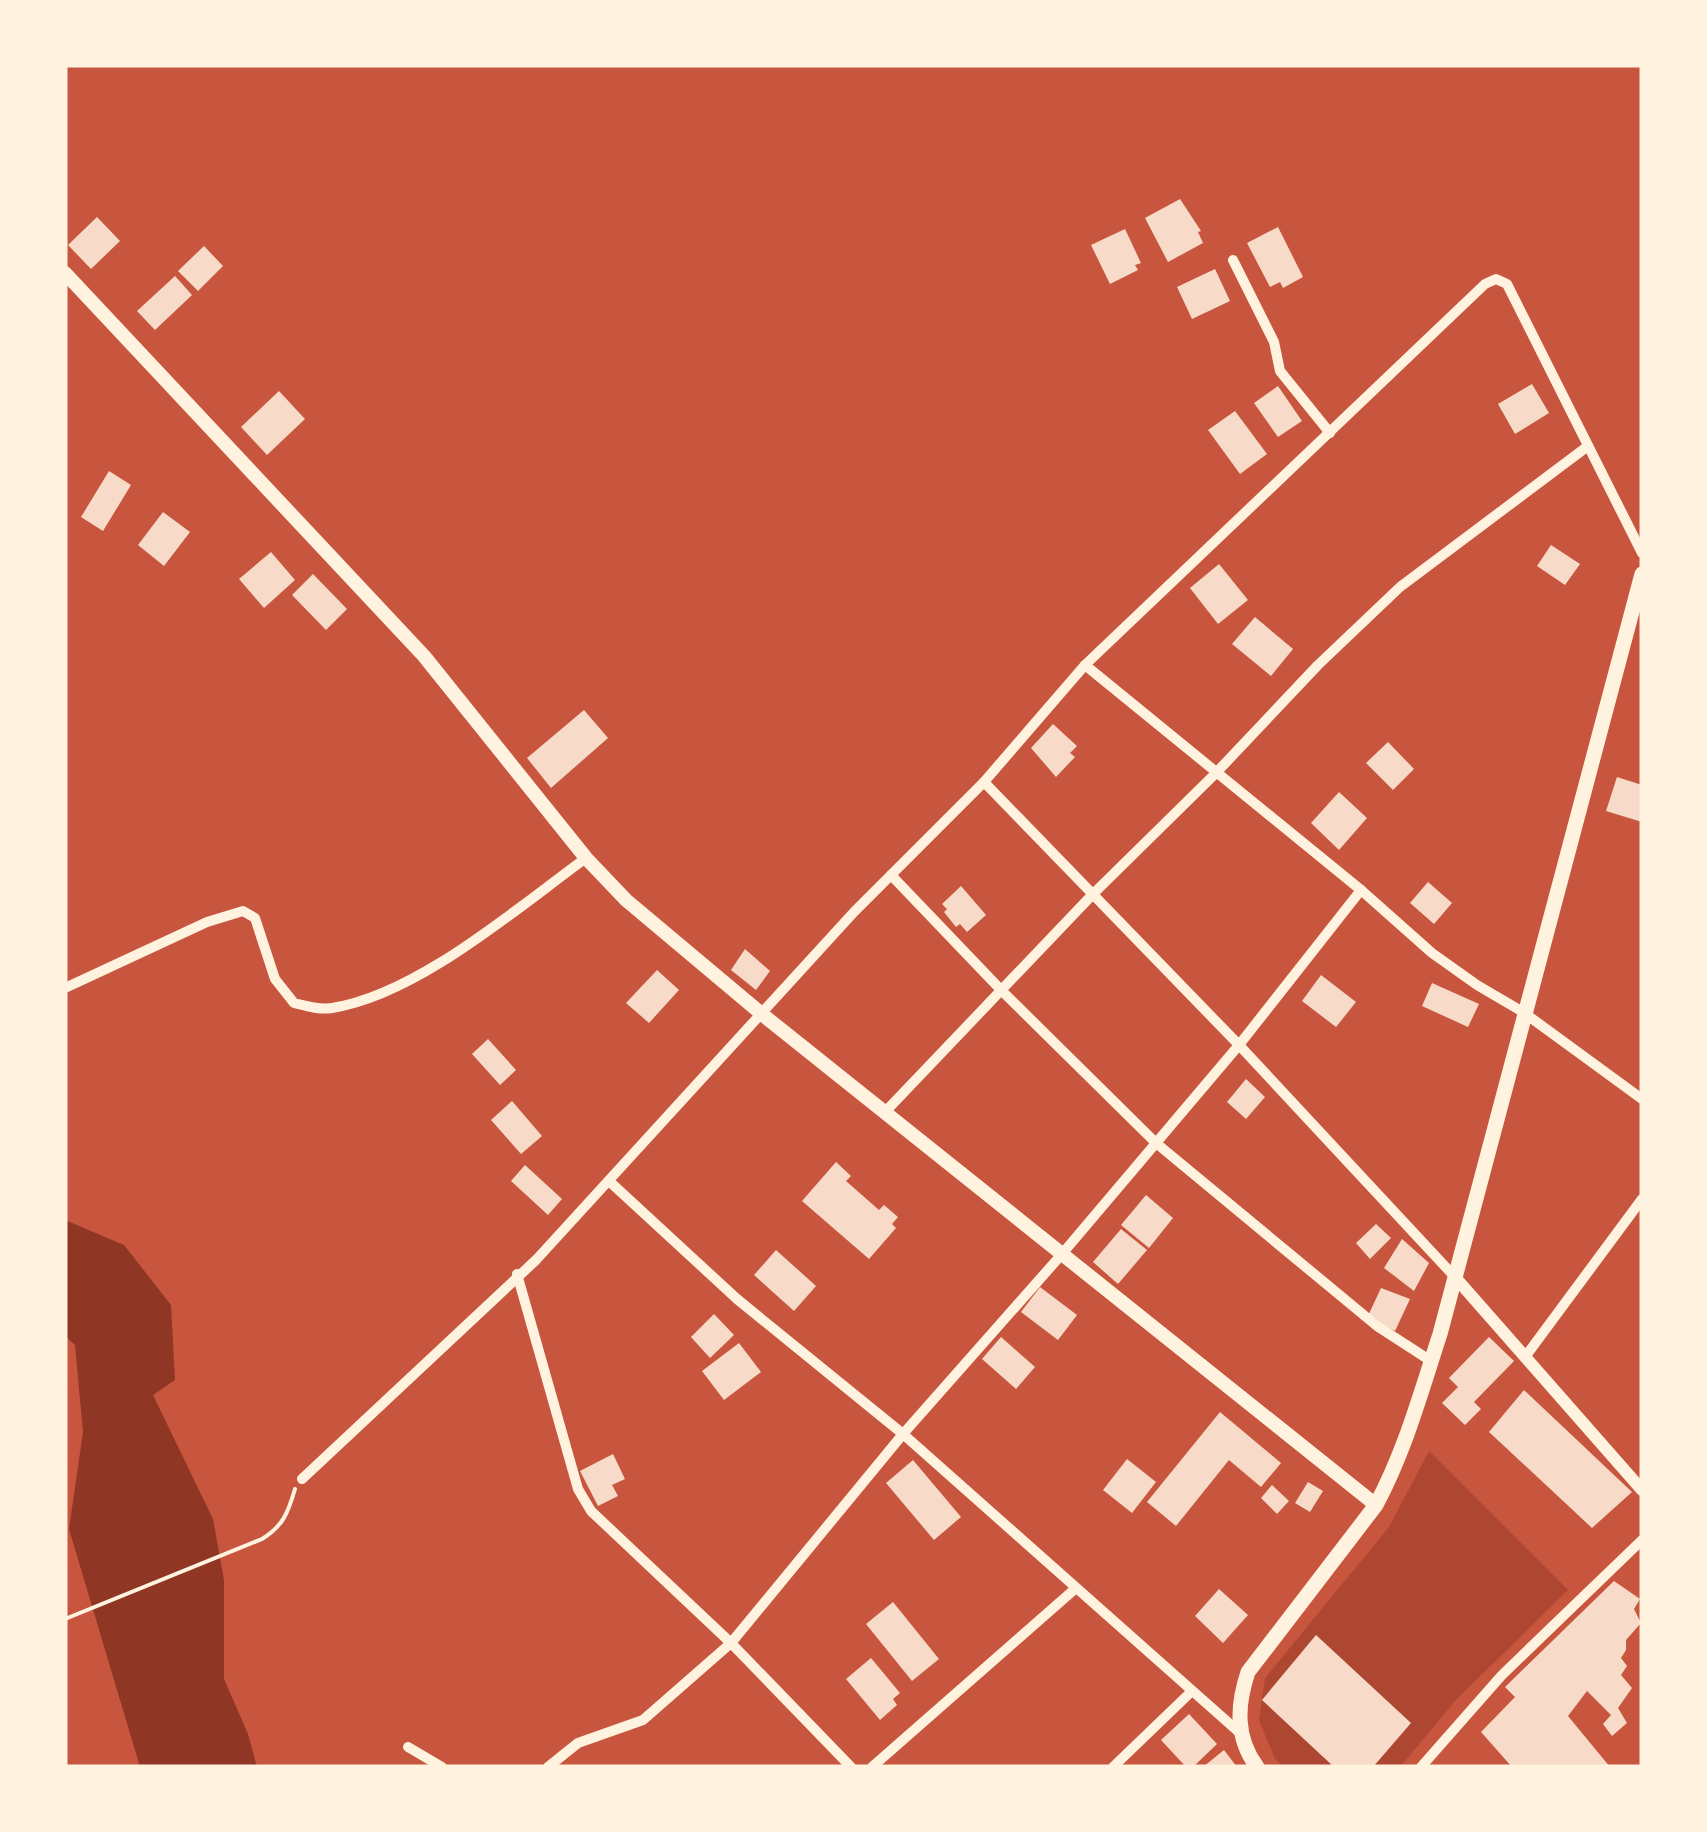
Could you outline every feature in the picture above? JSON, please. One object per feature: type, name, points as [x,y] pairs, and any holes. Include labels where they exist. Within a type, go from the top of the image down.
[{"type":"main road","points":[[65,274],[424,656],[586,858],[638,911],[1376,1505]]},
{"type":"main road","points":[[1257,1767],[1240,1733],[1238,1701],[1248,1672],[1376,1505],[1390,1480],[1431,1361],[1642,574]]},
{"type":"street","points":[[1233,260],[1274,342],[1280,371],[1330,432]]},
{"type":"street","points":[[302,1479],[536,1260],[891,875],[984,782],[1085,665],[1486,284],[1496,279],[1507,284],[1642,553]]},
{"type":"street","points":[[885,1112],[1318,665],[1400,588],[1588,446]]},
{"type":"street","points":[[1085,665],[1361,890],[1432,953],[1523,1012],[1642,1100]]},
{"type":"street","points":[[984,782],[1239,1045],[1454,1276],[1642,1490]]},
{"type":"street","points":[[65,988],[207,922],[244,911],[254,918],[275,978],[294,1002],[331,1008],[374,997],[421,974],[586,858]]},
{"type":"street","points":[[891,875],[1156,1143],[1377,1326],[1431,1361]]},
{"type":"street","points":[[548,1767],[578,1743],[642,1720],[731,1642],[903,1434],[1239,1045],[1361,890]]},
{"type":"street","points":[[610,1181],[737,1299],[903,1434],[1240,1733]]},
{"type":"street","points":[[1525,1357],[1642,1199]]},
{"type":"street","points":[[517,1274],[578,1489],[591,1511],[731,1642],[851,1767]]},
{"type":"street","points":[[1421,1767],[1502,1674],[1642,1540]]},
{"type":"street","points":[[872,1767],[1076,1588]]},
{"type":"street","points":[[1113,1767],[1192,1691]]},
{"type":"street","points":[[408,1747],[442,1767]]},
{"type":"path","points":[[65,1619],[279,1529],[302,1479]]},
{"type":"shaded area","points":[[65,1220],[124,1245],[171,1305],[175,1380],[153,1395],[213,1519],[224,1580],[224,1679],[248,1734],[257,1767],[140,1767],[69,1529],[83,1432],[75,1345],[65,1336]]},
{"type":"shaded area","points":[[1429,1451],[1568,1590],[1456,1700],[1400,1767],[1283,1767],[1275,1759],[1259,1720],[1265,1678],[1389,1527]]},
{"type":"building","points":[[1180,199],[1201,231],[1198,232],[1203,243],[1168,262],[1145,218]]},
{"type":"building","points":[[97,217],[120,241],[91,269],[68,245]]},
{"type":"building","points":[[1278,227],[1303,277],[1283,288],[1280,282],[1270,287],[1247,243]]},
{"type":"building","points":[[1125,229],[1141,263],[1135,265],[1138,270],[1110,284],[1091,245]]},
{"type":"building","points":[[204,246],[223,266],[198,291],[178,271]]},
{"type":"building","points":[[1215,269],[1230,301],[1192,319],[1177,287]]},
{"type":"building","points":[[175,276],[192,295],[155,330],[137,311]]},
{"type":"building","points":[[1532,384],[1549,413],[1515,434],[1498,404]]},
{"type":"building","points":[[1278,386],[1302,421],[1278,437],[1254,403]]},
{"type":"building","points":[[279,391],[305,419],[267,455],[241,427]]},
{"type":"building","points":[[1235,411],[1267,454],[1240,474],[1208,430]]},
{"type":"building","points":[[109,471],[131,485],[103,531],[81,517]]},
{"type":"building","points":[[163,512],[190,532],[164,566],[138,545]]},
{"type":"building","points":[[1551,545],[1580,564],[1565,585],[1537,566]]},
{"type":"building","points":[[271,552],[295,580],[264,608],[239,579]]},
{"type":"building","points":[[1219,564],[1248,600],[1218,624],[1190,588]]},
{"type":"building","points":[[313,574],[347,609],[326,630],[292,595]]},
{"type":"building","points":[[1255,617],[1293,649],[1271,676],[1232,644]]},
{"type":"building","points":[[584,710],[608,738],[551,788],[527,758]]},
{"type":"building","points":[[1053,724],[1077,746],[1070,753],[1075,757],[1056,777],[1031,748]]},
{"type":"building","points":[[1388,742],[1414,769],[1393,790],[1366,763]]},
{"type":"building","points":[[1617,777],[1642,785],[1642,822],[1606,811]]},
{"type":"building","points":[[1339,792],[1367,818],[1339,850],[1311,823]]},
{"type":"building","points":[[1428,882],[1452,903],[1434,924],[1410,903]]},
{"type":"building","points":[[961,886],[986,915],[967,932],[960,924],[956,927],[942,904]]},
{"type":"building","points":[[745,949],[770,971],[756,990],[731,970]]},
{"type":"building","points":[[657,970],[679,990],[649,1023],[626,1003]]},
{"type":"building","points":[[1321,975],[1356,1002],[1336,1027],[1302,1001]]},
{"type":"building","points":[[1432,983],[1479,1004],[1468,1027],[1422,1006]]},
{"type":"building","points":[[488,1039],[516,1070],[500,1085],[472,1054]]},
{"type":"building","points":[[1246,1079],[1265,1097],[1246,1119],[1227,1102]]},
{"type":"building","points":[[512,1101],[542,1136],[521,1154],[491,1120]]},
{"type":"building","points":[[836,1162],[851,1176],[846,1181],[879,1210],[884,1205],[898,1217],[892,1224],[896,1228],[869,1259],[802,1201]]},
{"type":"building","points":[[525,1165],[562,1199],[548,1215],[511,1181]]},
{"type":"building","points":[[1146,1195],[1173,1218],[1149,1248],[1121,1225]]},
{"type":"building","points":[[1376,1224],[1391,1238],[1370,1259],[1356,1243]]},
{"type":"building","points":[[1121,1229],[1147,1250],[1118,1284],[1093,1262]]},
{"type":"building","points":[[1402,1239],[1429,1263],[1414,1291],[1384,1268]]},
{"type":"building","points":[[776,1250],[816,1286],[794,1311],[754,1275]]},
{"type":"building","points":[[1040,1287],[1077,1315],[1058,1340],[1021,1312]]},
{"type":"building","points":[[1381,1288],[1410,1299],[1395,1331],[1367,1318]]},
{"type":"building","points":[[714,1314],[734,1335],[710,1358],[691,1337]]},
{"type":"building","points":[[1001,1337],[1035,1367],[1016,1389],[982,1359]]},
{"type":"building","points":[[1489,1337],[1514,1361],[1474,1402],[1481,1409],[1465,1425],[1442,1403],[1458,1387],[1449,1378]]},
{"type":"building","points":[[739,1343],[761,1372],[724,1400],[702,1371]]},
{"type":"building","points":[[1524,1390],[1632,1492],[1592,1528],[1489,1432]]},
{"type":"building","points":[[1220,1412],[1281,1463],[1261,1487],[1229,1460],[1176,1526],[1147,1502]]},
{"type":"building","points":[[613,1454],[625,1479],[612,1485],[618,1496],[598,1506],[580,1471]]},
{"type":"building","points":[[1127,1459],[1156,1482],[1132,1513],[1103,1490]]},
{"type":"building","points":[[913,1460],[961,1517],[934,1540],[886,1483]]},
{"type":"building","points":[[1308,1482],[1323,1491],[1310,1512],[1295,1503]]},
{"type":"building","points":[[1272,1485],[1289,1501],[1277,1514],[1261,1498]]},
{"type":"building","points":[[1614,1581],[1640,1599],[1634,1609],[1641,1623],[1626,1640],[1621,1658],[1627,1666],[1621,1675],[1632,1688],[1618,1708],[1627,1723],[1612,1736],[1603,1724],[1611,1715],[1587,1691],[1568,1716],[1610,1767],[1512,1767],[1481,1732],[1515,1697],[1505,1687]]},
{"type":"building","points":[[1219,1589],[1248,1615],[1223,1643],[1195,1616]]},
{"type":"building","points":[[893,1602],[939,1659],[912,1681],[866,1624]]},
{"type":"building","points":[[1316,1635],[1411,1723],[1373,1767],[1334,1767],[1262,1700]]},
{"type":"building","points":[[871,1658],[900,1693],[893,1699],[897,1705],[880,1720],[846,1679]]},
{"type":"building","points":[[1189,1714],[1217,1744],[1193,1767],[1186,1767],[1161,1740]]},
{"type":"building","points":[[1224,1750],[1237,1767],[1203,1767]]}]
